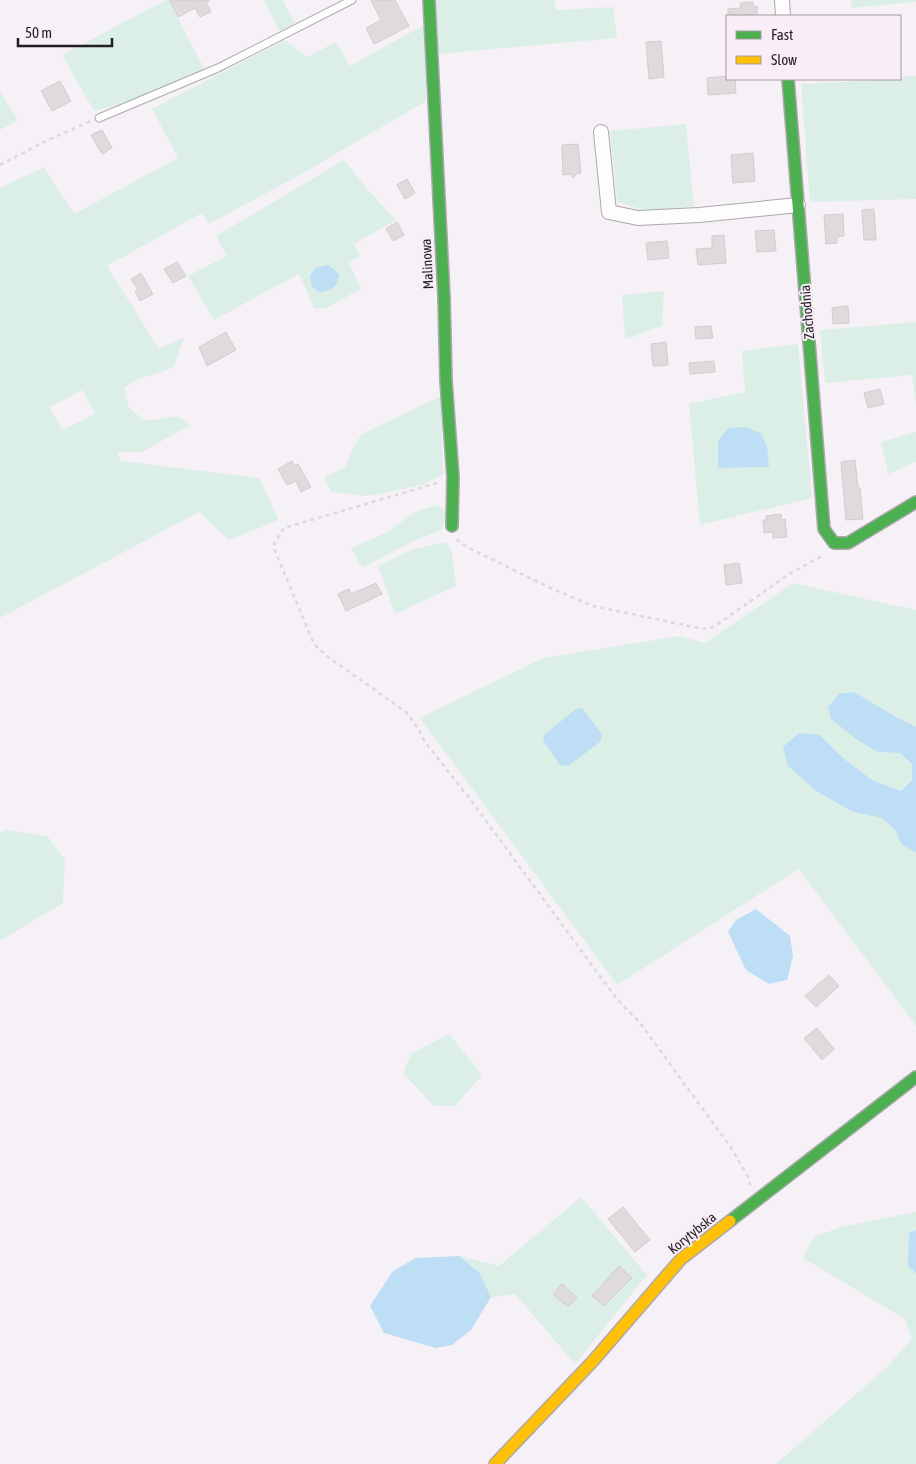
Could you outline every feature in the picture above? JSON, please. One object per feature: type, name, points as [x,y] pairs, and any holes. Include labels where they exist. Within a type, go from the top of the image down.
[{"type":"street","name":"Malinowa","points":[[429,0],[452,477],[452,526]]},
{"type":"street","points":[[782,0],[784,15]]},
{"type":"street","name":"Zachodnia","points":[[788,80],[824,529],[834,543]]},
{"type":"street","points":[[601,132],[609,212],[638,218],[699,215],[798,206]]},
{"type":"street","points":[[834,543],[848,543],[916,502]]},
{"type":"street","name":"Korytybska","points":[[495,1464],[593,1361],[681,1260],[916,1077]]},
{"type":"lane","points":[[99,118],[218,68],[352,0]]},
{"type":"path","points":[[0,165],[99,118]]},
{"type":"path","points":[[452,477],[424,488],[395,494],[284,528],[273,546],[283,573],[314,644],[328,657],[406,712],[425,742],[473,803],[616,998],[640,1022],[732,1149],[748,1177],[754,1203]]},
{"type":"path","points":[[452,526],[456,539],[461,544],[528,578],[594,606],[708,629],[789,574],[825,554],[834,543]]},
{"type":"shaded area","points":[[168,0],[205,70],[133,101],[94,111],[62,55]]},
{"type":"shaded area","points":[[264,0],[283,0],[295,24],[280,32]]},
{"type":"shaded area","points":[[436,0],[555,0],[556,10],[613,7],[617,38],[438,54]]},
{"type":"shaded area","points":[[851,0],[916,0],[916,2],[851,8]]},
{"type":"shaded area","points":[[424,25],[426,101],[305,172],[209,224],[202,213],[107,266],[159,349],[184,337],[174,367],[138,379],[124,388],[129,408],[145,421],[178,416],[190,425],[142,452],[117,452],[121,461],[259,478],[279,520],[229,540],[199,512],[0,618],[0,188],[44,167],[74,214],[178,158],[152,109],[285,40],[307,57],[336,42],[350,66]],"holes":[[[82,390],[95,414],[62,430],[50,407]]]},
{"type":"shaded area","points":[[916,76],[916,199],[810,202],[801,84],[901,80],[901,77]]},
{"type":"shaded area","points":[[0,92],[18,120],[0,130]]},
{"type":"shaded area","points":[[686,124],[694,206],[648,211],[617,202],[610,131]]},
{"type":"shaded area","points":[[344,160],[367,189],[396,220],[354,244],[360,256],[349,263],[361,289],[324,309],[314,308],[299,274],[214,320],[188,276],[227,256],[216,236]]},
{"type":"shaded area","points":[[664,291],[662,326],[625,339],[622,295]]},
{"type":"shaded area","points":[[916,322],[916,405],[912,375],[825,383],[820,330]]},
{"type":"shaded area","points":[[798,344],[812,498],[700,525],[689,404],[745,392],[742,351]]},
{"type":"shaded area","points":[[441,396],[443,474],[423,485],[367,496],[331,492],[324,477],[346,467],[352,449],[362,434]]},
{"type":"shaded area","points":[[916,432],[916,462],[888,474],[881,442]]},
{"type":"shaded area","points":[[437,505],[445,511],[445,520],[440,531],[418,539],[362,568],[351,548],[388,532],[415,512]]},
{"type":"shaded area","points":[[446,542],[452,552],[456,586],[395,614],[378,566],[413,549]]},
{"type":"shaded area","points":[[793,583],[916,610],[916,727],[896,717],[832,719],[877,752],[900,753],[912,764],[913,780],[901,791],[872,780],[843,758],[820,735],[853,812],[882,818],[895,830],[901,844],[916,853],[916,1026],[799,869],[617,985],[420,718],[543,658],[680,636],[705,643]]},
{"type":"shaded area","points":[[4,830],[48,837],[65,860],[63,903],[0,940],[0,834]]},
{"type":"shaded area","points":[[449,1034],[482,1075],[455,1106],[434,1106],[403,1073],[411,1054]]},
{"type":"shaded area","points":[[581,1197],[647,1275],[575,1364],[515,1294],[491,1297],[479,1272],[459,1256],[499,1266]]},
{"type":"shaded area","points":[[916,1212],[916,1464],[776,1464],[886,1368],[912,1339],[905,1319],[803,1258],[814,1237],[841,1227]]},
{"type":"water","points":[[328,265],[339,275],[337,283],[333,288],[320,292],[312,287],[310,276],[315,268]]},
{"type":"water","points":[[745,427],[760,433],[767,446],[769,467],[718,468],[718,441],[728,428]]},
{"type":"water","points":[[854,692],[916,727],[916,853],[901,844],[895,830],[882,818],[853,812],[816,791],[788,766],[783,747],[799,733],[820,735],[843,758],[872,780],[901,791],[912,780],[912,764],[900,753],[877,752],[831,719],[828,707],[839,694]]},
{"type":"water","points":[[582,708],[602,734],[600,742],[568,766],[560,765],[543,740],[544,735],[576,709]]},
{"type":"water","points":[[756,909],[790,936],[793,956],[787,980],[769,984],[746,970],[728,932],[736,920]]},
{"type":"water","points":[[916,1230],[916,1273],[908,1266],[909,1233]]},
{"type":"water","points":[[459,1256],[479,1272],[491,1297],[471,1330],[452,1345],[436,1348],[384,1333],[370,1306],[393,1271],[416,1258]]},
{"type":"building","points":[[169,0],[210,0],[206,2],[211,12],[200,17],[195,8],[178,17]]},
{"type":"building","points":[[371,0],[395,0],[409,26],[374,44],[366,28],[381,20]]},
{"type":"building","points":[[753,2],[754,7],[757,6],[757,15],[728,15],[728,9],[741,8],[740,3]]},
{"type":"building","points":[[661,41],[664,77],[649,79],[646,42]]},
{"type":"building","points":[[726,76],[726,80],[735,80],[736,93],[708,95],[707,78]]},
{"type":"building","points":[[60,81],[71,101],[52,111],[41,91]]},
{"type":"building","points":[[102,130],[112,148],[102,154],[91,135]]},
{"type":"building","points":[[578,144],[581,173],[576,174],[573,178],[570,174],[563,175],[562,145]]},
{"type":"building","points":[[753,153],[755,181],[733,183],[731,155]]},
{"type":"building","points":[[407,179],[415,193],[405,199],[397,185]]},
{"type":"building","points":[[874,209],[876,240],[864,240],[862,210]]},
{"type":"building","points":[[843,214],[844,236],[837,237],[837,243],[826,244],[824,215]]},
{"type":"building","points":[[397,222],[404,235],[393,241],[386,229]]},
{"type":"building","points":[[774,230],[776,251],[757,252],[755,231]]},
{"type":"building","points":[[724,235],[726,263],[698,265],[696,249],[712,248],[712,236]]},
{"type":"building","points":[[667,241],[669,258],[648,260],[646,243]]},
{"type":"building","points":[[177,262],[186,276],[173,283],[164,269]]},
{"type":"building","points":[[141,273],[153,294],[140,301],[135,292],[138,290],[131,279]]},
{"type":"building","points":[[848,306],[849,323],[833,324],[832,308]]},
{"type":"building","points":[[711,326],[713,338],[696,339],[695,327]]},
{"type":"building","points":[[226,332],[236,350],[207,366],[199,347]]},
{"type":"building","points":[[666,342],[668,365],[653,366],[651,344]]},
{"type":"building","points":[[714,361],[715,372],[690,374],[689,363]]},
{"type":"building","points":[[880,389],[884,404],[868,408],[864,393]]},
{"type":"building","points":[[855,460],[863,519],[846,520],[841,462]]},
{"type":"building","points":[[292,461],[294,466],[298,464],[311,487],[301,492],[296,481],[287,485],[278,469]]},
{"type":"building","points":[[781,514],[782,520],[785,519],[787,537],[773,538],[773,532],[764,533],[763,520],[767,520],[766,516]]},
{"type":"building","points":[[739,563],[742,583],[726,585],[724,565]]},
{"type":"building","points":[[376,583],[382,594],[346,611],[338,594],[349,589],[351,594]]},
{"type":"building","points":[[829,975],[839,986],[816,1007],[805,996]]},
{"type":"building","points":[[817,1028],[834,1049],[822,1060],[804,1038]]},
{"type":"building","points":[[623,1207],[650,1240],[635,1252],[608,1219]]},
{"type":"building","points":[[619,1266],[632,1278],[604,1306],[592,1296]]},
{"type":"building","points":[[562,1284],[577,1298],[568,1307],[553,1294]]},
{"type":"traffic: fast","points":[[429,0],[444,297],[446,381],[453,477],[452,526]]},
{"type":"traffic: fast","points":[[788,80],[824,529],[834,543],[848,543],[916,502]]},
{"type":"traffic: fast","points":[[730,1221],[916,1077]]},
{"type":"traffic: slow","points":[[495,1464],[593,1361],[681,1259],[730,1221]]}]
